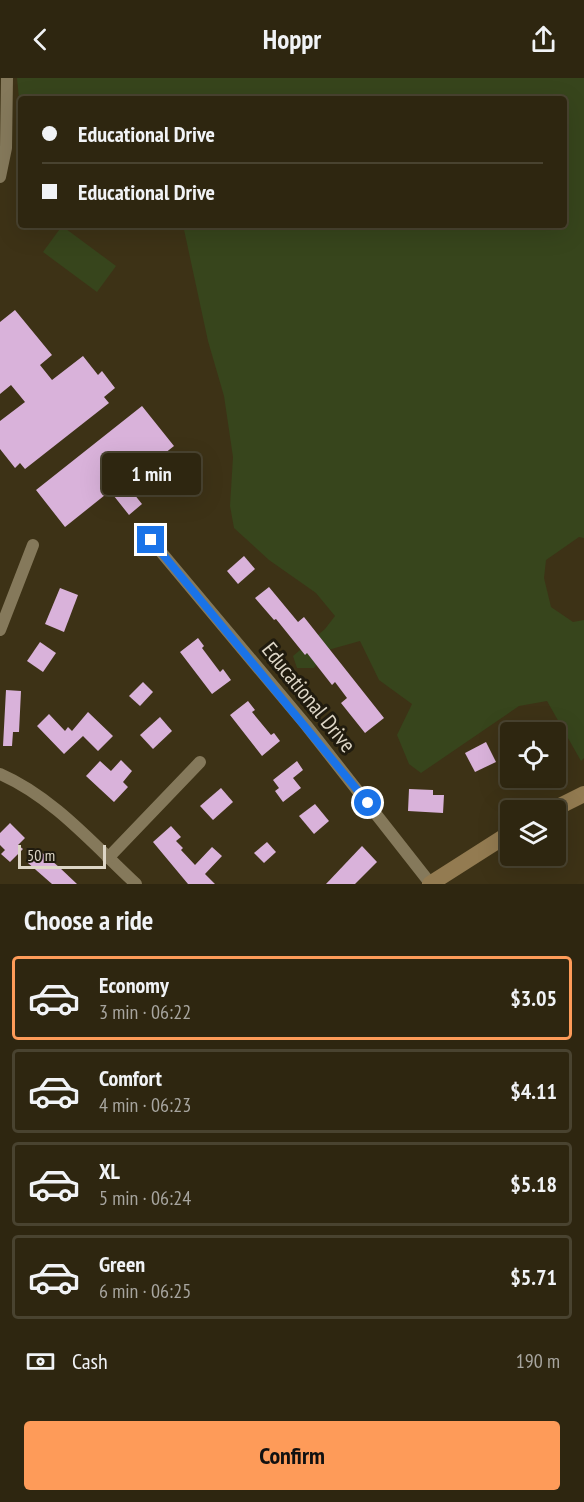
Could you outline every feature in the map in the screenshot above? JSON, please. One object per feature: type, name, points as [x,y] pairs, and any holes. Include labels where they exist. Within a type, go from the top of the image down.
[{"type":"street","points":[[0,177],[6,148],[7,78]]},
{"type":"street","name":"Educational Drive","points":[[151,540],[306,725],[430,884]]},
{"type":"street","points":[[0,630],[33,545]]},
{"type":"street","points":[[108,858],[200,762]]},
{"type":"street","points":[[0,774],[18,782],[57,811],[136,884]]},
{"type":"street","points":[[566,803],[584,794]]},
{"type":"street","points":[[430,884],[500,839]]},
{"type":"green space","points":[[17,78],[584,78],[584,538],[579,537],[546,560],[544,578],[551,607],[573,622],[584,620],[584,758],[581,761],[566,735],[566,722],[559,722],[547,701],[519,706],[421,773],[409,764],[397,735],[412,704],[379,680],[360,641],[328,650],[314,668],[297,668],[293,656],[325,629],[335,616],[316,593],[269,560],[234,528],[230,506],[233,457],[224,396],[208,341],[184,228],[567,228],[567,96],[19,96]]},
{"type":"green space","points":[[61,228],[65,228],[116,266],[97,292],[43,252]]},
{"type":"building","points":[[15,310],[52,355],[40,365],[52,380],[83,356],[98,375],[102,371],[115,388],[104,397],[109,403],[25,469],[20,463],[15,468],[0,449],[0,421],[25,402],[11,385],[0,394],[0,322]]},
{"type":"building","points":[[142,406],[174,446],[126,484],[142,504],[129,515],[110,491],[65,527],[36,490]]},
{"type":"building","points":[[244,556],[255,569],[238,584],[227,571]]},
{"type":"building","points":[[269,587],[298,622],[304,617],[384,718],[365,733],[341,703],[347,698],[335,682],[332,685],[307,653],[305,655],[276,619],[274,620],[255,598]]},
{"type":"building","points":[[60,588],[78,595],[64,632],[45,624]]},
{"type":"building","points":[[198,638],[204,646],[202,648],[220,672],[223,669],[231,680],[212,694],[180,652]]},
{"type":"building","points":[[40,642],[56,653],[43,672],[27,661]]},
{"type":"building","points":[[143,682],[153,692],[140,706],[129,696]]},
{"type":"building","points":[[6,690],[21,691],[19,732],[13,732],[12,746],[3,746]]},
{"type":"building","points":[[248,701],[255,710],[252,712],[271,735],[274,733],[280,741],[262,756],[230,715]]},
{"type":"building","points":[[88,712],[113,736],[98,751],[83,736],[64,754],[37,726],[49,714],[65,731],[68,727],[72,731]]},
{"type":"building","points":[[160,717],[172,731],[153,749],[140,735]]},
{"type":"building","points":[[486,742],[496,762],[475,772],[465,753]]},
{"type":"building","points":[[121,760],[132,771],[123,782],[128,787],[114,802],[86,776],[100,761],[111,771]]},
{"type":"building","points":[[297,761],[303,770],[293,778],[301,788],[283,802],[275,791],[279,788],[273,780]]},
{"type":"building","points":[[221,788],[233,802],[213,820],[200,806]]},
{"type":"building","points":[[409,789],[433,790],[433,795],[444,795],[443,813],[408,811]]},
{"type":"building","points":[[315,804],[329,821],[314,834],[299,816]]},
{"type":"building","points":[[10,823],[25,838],[18,845],[23,849],[10,862],[1,854],[5,850],[0,845],[0,833]]},
{"type":"building","points":[[171,826],[181,837],[176,841],[183,848],[181,850],[195,865],[212,847],[222,856],[205,874],[215,884],[188,884],[153,842]]},
{"type":"building","points":[[267,842],[276,852],[264,863],[254,853]]},
{"type":"building","points":[[362,846],[377,862],[355,884],[326,884]]},
{"type":"building","points":[[39,850],[77,884],[52,884],[28,863]]},
{"type":"route","points":[[151,540],[306,725],[368,803]]}]
